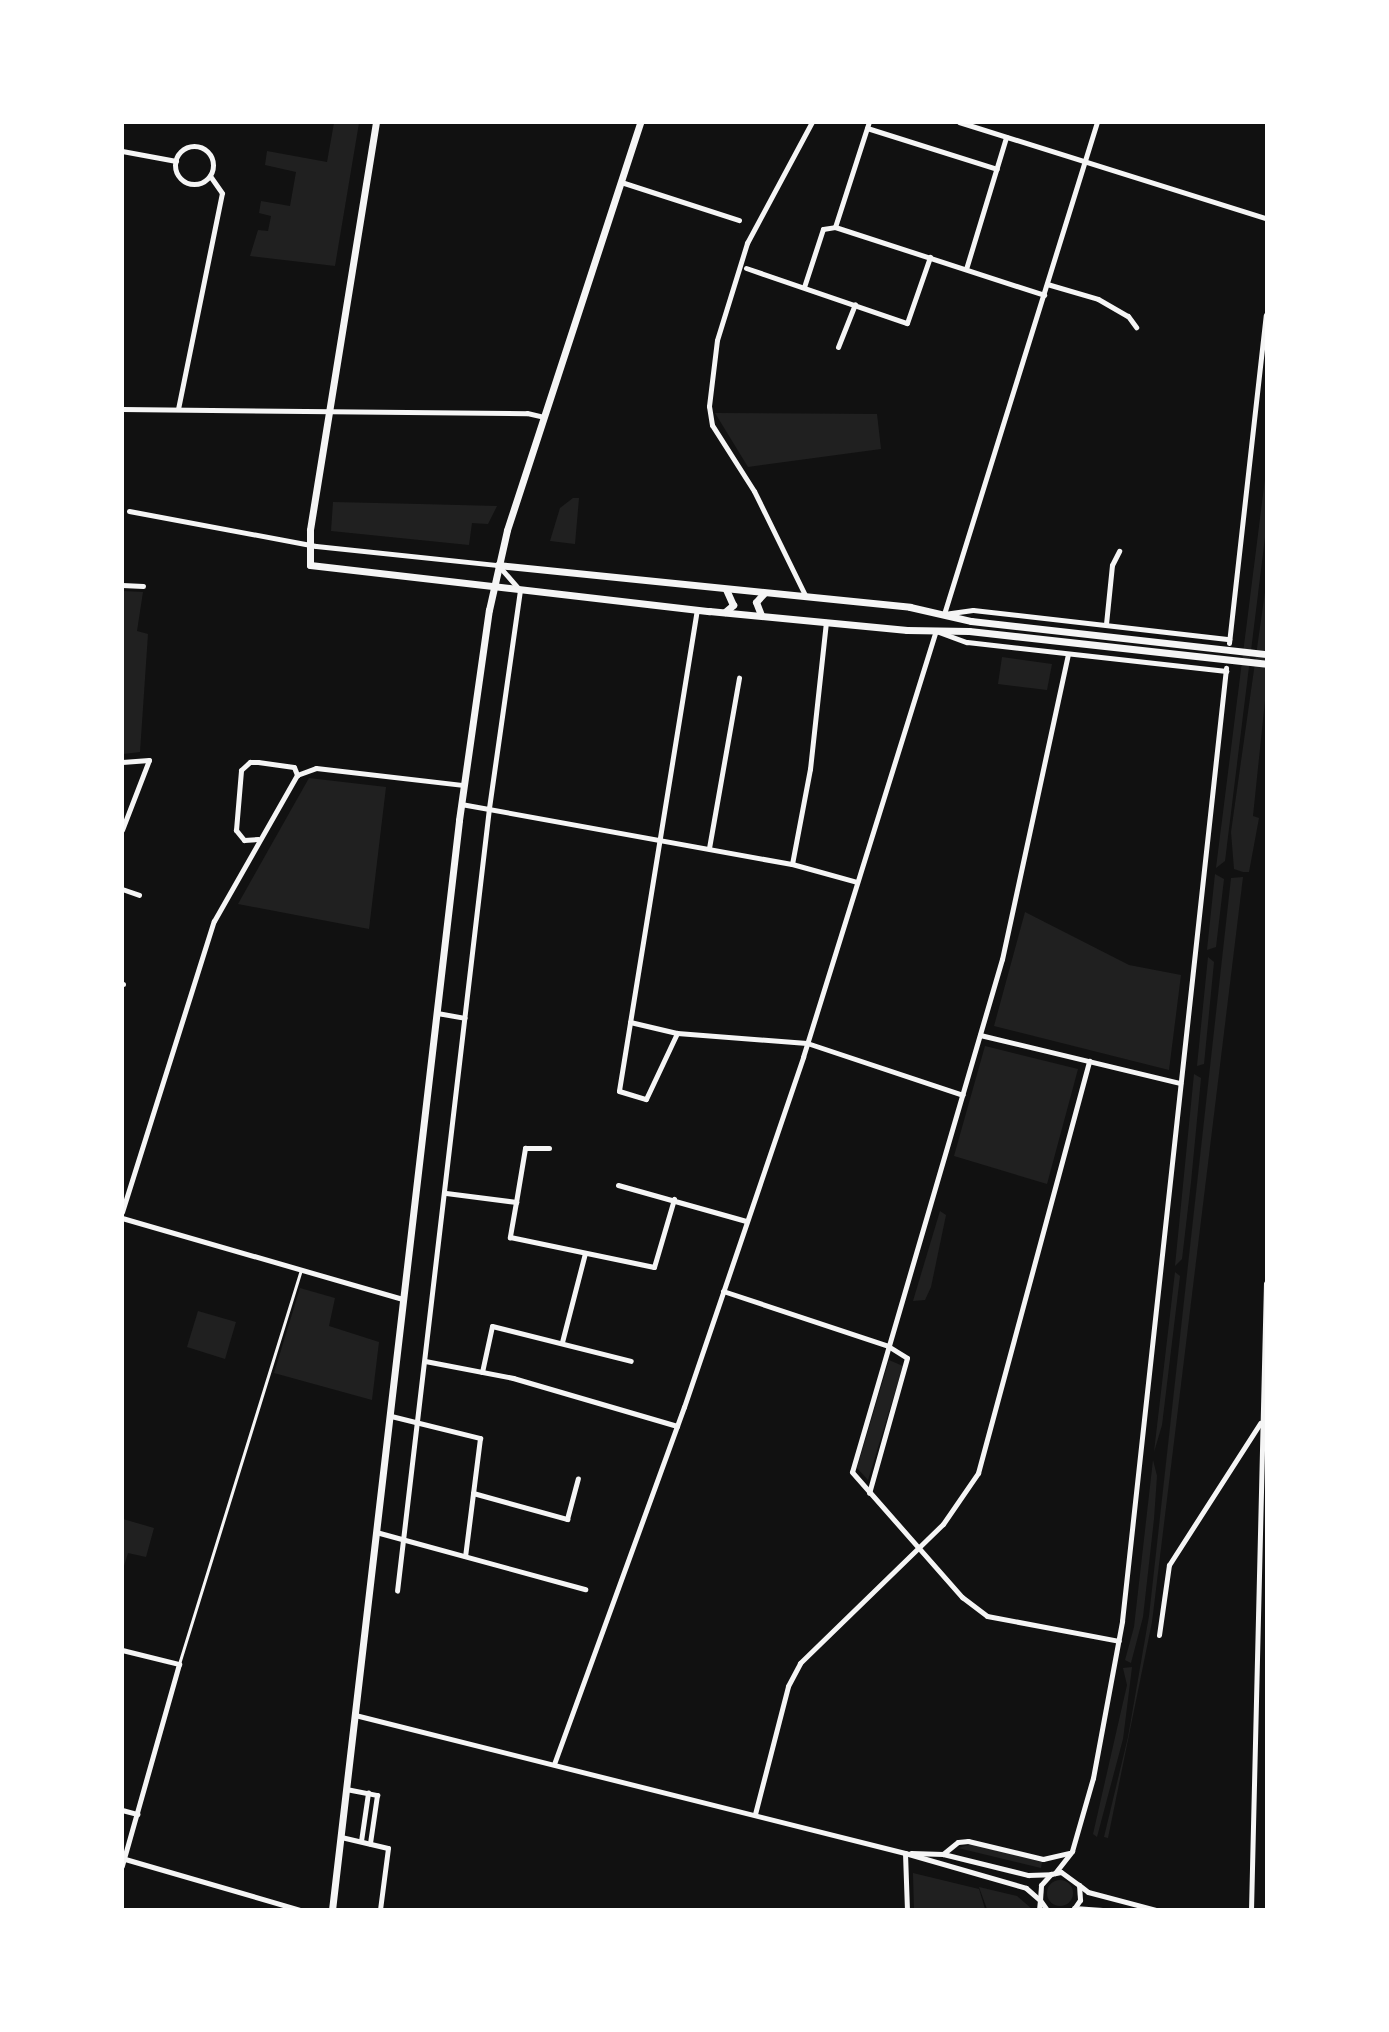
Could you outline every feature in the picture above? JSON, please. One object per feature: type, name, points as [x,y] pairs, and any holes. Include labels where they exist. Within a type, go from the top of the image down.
[{"type":"street","points":[[376,122],[308,542],[306,559],[313,566],[762,616],[936,631],[970,631],[1266,664]]},
{"type":"street","points":[[332,1909],[461,804],[494,586],[498,565],[544,418],[640,122]]},
{"type":"street","points":[[806,597],[754,491],[712,425],[709,407],[717,340],[747,243],[812,122]]},
{"type":"street","points":[[959,122],[1266,218]]},
{"type":"street","points":[[944,614],[1097,122]]},
{"type":"street","points":[[835,227],[868,125],[997,169]]},
{"type":"street","points":[[967,270],[1006,137]]},
{"type":"street","points":[[186,148],[203,149],[213,164],[210,176],[200,183],[187,183],[178,174],[176,161],[186,148]]},
{"type":"street","points":[[122,151],[176,161]]},
{"type":"street","points":[[178,409],[222,193],[210,176]]},
{"type":"street","points":[[621,183],[739,220]]},
{"type":"street","points":[[804,287],[823,229],[835,227],[1044,295]]},
{"type":"street","points":[[746,268],[907,323],[930,257]]},
{"type":"street","points":[[1047,284],[1098,299],[1128,316],[1136,327]]},
{"type":"street","points":[[838,347],[855,304]]},
{"type":"street","points":[[944,614],[972,610],[1107,624],[1229,641],[1266,315]]},
{"type":"street","points":[[122,409],[527,412],[544,418]]},
{"type":"street","points":[[129,511],[308,542],[806,597],[944,614],[971,621],[1266,654]]},
{"type":"street","points":[[1107,624],[1112,565],[1119,551]]},
{"type":"street","points":[[397,1591],[446,1192],[489,808],[520,590],[498,565]]},
{"type":"street","points":[[122,585],[143,586]]},
{"type":"street","points":[[724,612],[733,605],[726,589]]},
{"type":"street","points":[[762,616],[756,602],[764,593]]},
{"type":"street","points":[[677,1033],[646,1099],[619,1091],[697,609]]},
{"type":"street","points":[[792,864],[810,769],[826,622]]},
{"type":"street","points":[[936,631],[967,642],[1226,670],[1119,1641],[1099,1753],[1072,1851],[1041,1885],[1039,1909]]},
{"type":"street","points":[[554,1764],[677,1426],[807,1043],[936,631]]},
{"type":"street","points":[[1068,654],[1015,908],[852,1468],[869,1493],[918,1548],[986,1616],[1119,1641]]},
{"type":"street","points":[[709,848],[739,678]]},
{"type":"street","points":[[122,762],[149,760],[122,830]]},
{"type":"street","points":[[260,837],[244,840],[236,830],[241,770],[250,762],[258,762],[294,767],[298,775]]},
{"type":"street","points":[[122,1212],[214,921],[298,775],[316,768],[464,785]]},
{"type":"street","points":[[461,804],[792,864],[857,883]]},
{"type":"street","points":[[122,889],[139,895]]},
{"type":"street","points":[[437,1013],[465,1018]]},
{"type":"street","points":[[630,1022],[677,1033],[807,1043],[962,1095]]},
{"type":"street","points":[[980,1035],[1180,1083]]},
{"type":"street","points":[[755,1814],[788,1686],[800,1663],[918,1548],[965,1498],[984,1458],[1089,1060]]},
{"type":"street","points":[[550,1148],[525,1148],[510,1237],[654,1267],[674,1199]]},
{"type":"street","points":[[618,1185],[746,1221]]},
{"type":"street","points":[[446,1192],[516,1202]]},
{"type":"street","points":[[122,1218],[404,1299]]},
{"type":"street","points":[[562,1342],[585,1253]]},
{"type":"street","points":[[1251,1909],[1266,1283]]},
{"type":"street","points":[[723,1291],[888,1346],[908,1363],[869,1493]]},
{"type":"street","points":[[482,1372],[492,1326],[631,1361]]},
{"type":"street","points":[[425,1361],[482,1372],[677,1426]]},
{"type":"street","points":[[391,1416],[417,1419],[480,1438],[464,1556]]},
{"type":"street","points":[[1159,1635],[1169,1565],[1262,1420]]},
{"type":"street","points":[[473,1493],[567,1519],[578,1478]]},
{"type":"street","points":[[376,1532],[585,1589]]},
{"type":"street","points":[[122,1650],[179,1664],[122,1867]]},
{"type":"street","points":[[355,1715],[905,1853],[1026,1888],[1040,1899],[1047,1909]]},
{"type":"street","points":[[346,1789],[377,1795],[370,1843]]},
{"type":"street","points":[[361,1841],[368,1793]]},
{"type":"street","points":[[122,1810],[137,1814]]},
{"type":"street","points":[[341,1838],[388,1848],[380,1909]]},
{"type":"street","points":[[943,1854],[968,1840],[1043,1859],[1072,1851]]},
{"type":"street","points":[[905,1853],[943,1854],[1028,1875],[1067,1874],[1088,1892],[1156,1909]]},
{"type":"street","points":[[905,1853],[907,1909]]},
{"type":"street","points":[[125,1859],[300,1909]]},
{"type":"street","points":[[1073,1909],[1080,1900],[1079,1885]]},
{"type":"street","points":[[1073,1909],[1106,1909]]},
{"type":"lane","points":[[179,1664],[301,1269]]},
{"type":"shaded area","points":[[334,123],[359,123],[335,266],[250,256],[258,230],[268,231],[271,216],[259,213],[261,201],[290,206],[296,172],[265,165],[267,151],[327,162]]},
{"type":"shaded area","points":[[715,413],[877,414],[881,449],[748,467]]},
{"type":"shaded area","points":[[1266,471],[1266,529],[1225,861],[1216,868]]},
{"type":"shaded area","points":[[573,498],[579,498],[575,544],[550,541],[560,508]]},
{"type":"shaded area","points":[[333,502],[497,506],[488,524],[472,523],[469,545],[331,531]]},
{"type":"shaded area","points":[[1266,585],[1266,691],[1253,816],[1259,818],[1249,872],[1243,872],[1234,869],[1231,832]]},
{"type":"shaded area","points":[[123,591],[143,592],[137,631],[148,634],[140,752],[123,754]]},
{"type":"shaded area","points":[[1002,657],[1052,664],[1047,690],[998,684]]},
{"type":"shaded area","points":[[309,778],[386,787],[369,929],[238,904]]},
{"type":"shaded area","points":[[1215,874],[1224,879],[1216,947],[1207,950]]},
{"type":"shaded area","points":[[1243,877],[1152,1622],[1108,1838],[1104,1837],[1128,1737],[1149,1616],[1231,878]]},
{"type":"shaded area","points":[[1025,912],[1129,965],[1181,975],[1169,1070],[994,1026]]},
{"type":"shaded area","points":[[1208,957],[1214,962],[1204,1064],[1197,1066]]},
{"type":"shaded area","points":[[985,1046],[1078,1069],[1047,1184],[954,1156]]},
{"type":"shaded area","points":[[1194,1074],[1201,1078],[1191,1182],[1182,1259],[1175,1266]]},
{"type":"shaded area","points":[[940,1211],[946,1215],[931,1287],[925,1300],[913,1301]]},
{"type":"shaded area","points":[[1175,1272],[1180,1276],[1162,1425],[1154,1452]]},
{"type":"shaded area","points":[[300,1288],[335,1298],[329,1326],[379,1342],[372,1400],[274,1373]]},
{"type":"shaded area","points":[[198,1311],[236,1322],[225,1359],[187,1347]]},
{"type":"shaded area","points":[[889,1360],[903,1366],[868,1480],[857,1468]]},
{"type":"shaded area","points":[[1153,1460],[1157,1476],[1154,1519],[1143,1617],[1131,1663],[1125,1660],[1134,1627]]},
{"type":"shaded area","points":[[123,1519],[154,1528],[146,1557],[128,1553],[123,1569]]},
{"type":"shaded area","points":[[1132,1667],[1123,1739],[1097,1837],[1093,1834],[1127,1685],[1123,1668]]},
{"type":"shaded area","points":[[972,1844],[1042,1862],[1041,1868],[958,1848]]},
{"type":"shaded area","points":[[913,1873],[979,1889],[985,1909],[914,1909]]},
{"type":"shaded area","points":[[1060,1880],[1069,1884],[1073,1893],[1069,1902],[1060,1906],[1051,1902],[1047,1893],[1051,1884]]},
{"type":"shaded area","points":[[979,1887],[1017,1896],[1032,1909],[987,1909]]}]
